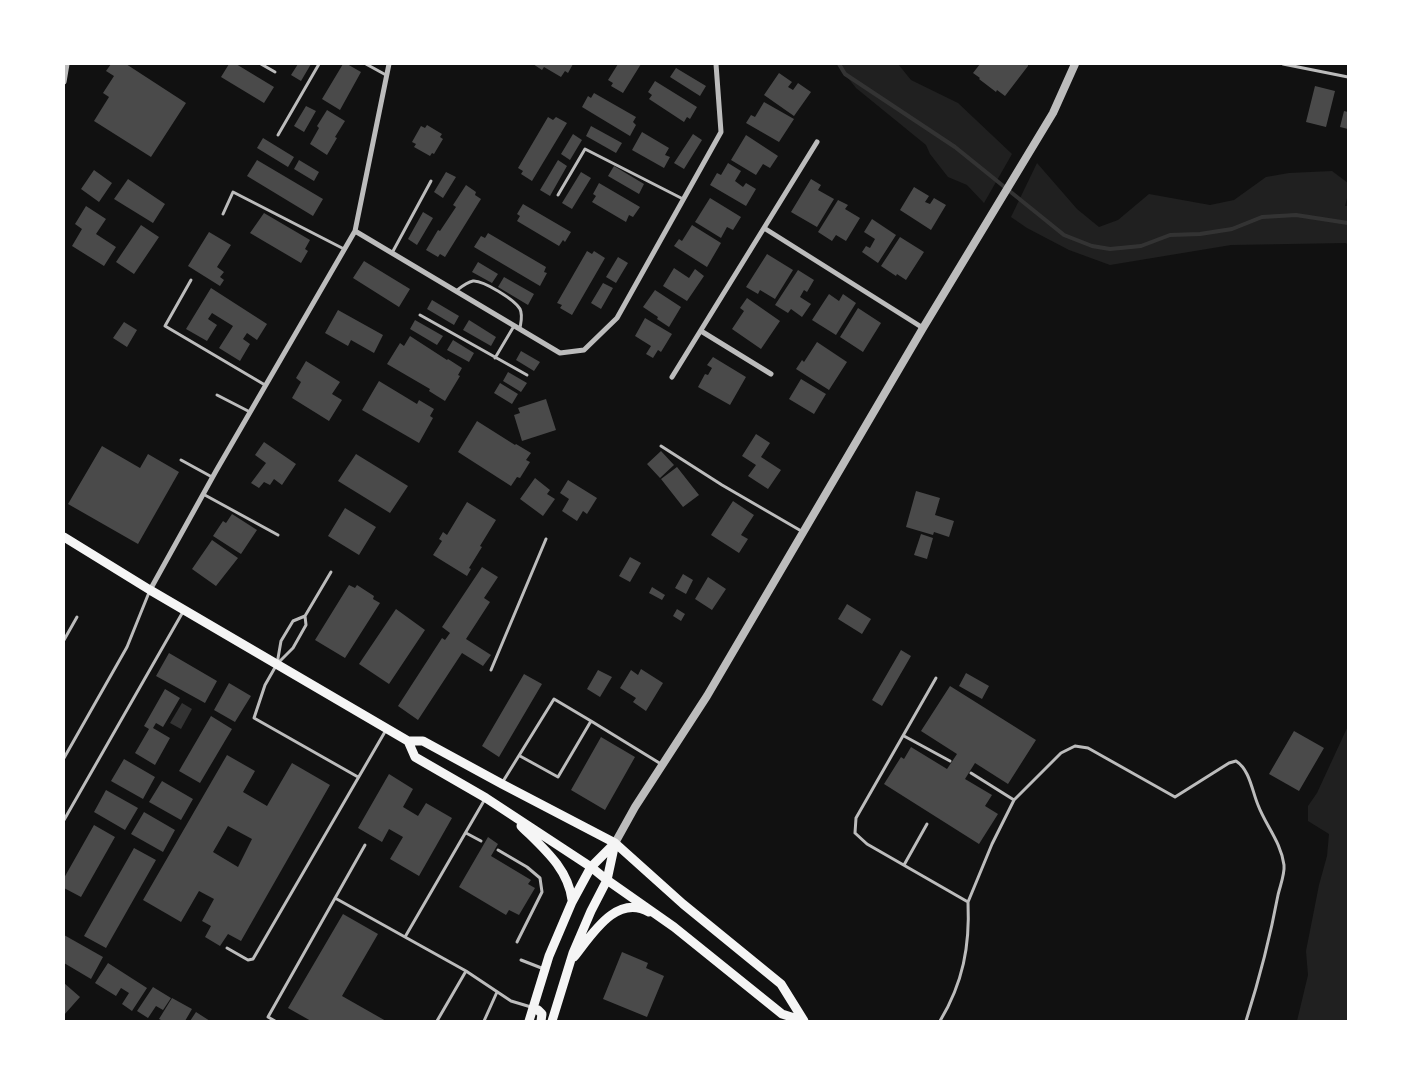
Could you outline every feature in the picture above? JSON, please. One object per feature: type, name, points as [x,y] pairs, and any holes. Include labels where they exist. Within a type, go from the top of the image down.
[{"type":"main road","points":[[64,537],[150,590],[387,727],[408,741],[415,757],[486,798],[591,867],[674,927],[782,1014],[804,1021]]},
{"type":"main road","points":[[408,741],[423,741],[615,843],[683,904],[781,984],[804,1021]]},
{"type":"main road","points":[[486,798],[518,823],[557,863],[567,882],[572,902]]},
{"type":"main road","points":[[530,1021],[545,969],[572,902],[591,867],[615,843]]},
{"type":"main road","points":[[552,1021],[569,964],[591,911],[607,880],[615,843]]},
{"type":"main road","points":[[569,964],[606,918],[620,910],[645,910],[674,927]]},
{"type":"main road","points":[[533,1008],[542,1014],[541,1021]]},
{"type":"street","points":[[64,82],[67,64]]},
{"type":"street","points":[[150,590],[212,477],[355,231],[388,64]]},
{"type":"street","points":[[355,231],[560,352],[584,350],[617,318],[721,132],[716,64]]},
{"type":"street","points":[[615,843],[635,807],[707,696],[923,328],[1054,113],[1075,64]]},
{"type":"street","points":[[672,377],[817,142]]},
{"type":"street","points":[[764,228],[923,328]]},
{"type":"street","points":[[701,331],[771,374]]},
{"type":"lane","points":[[261,64],[275,72]]},
{"type":"lane","points":[[278,136],[319,64]]},
{"type":"lane","points":[[366,64],[386,75]]},
{"type":"lane","points":[[1283,64],[1348,77]]},
{"type":"lane","points":[[558,194],[585,149],[684,199]]},
{"type":"lane","points":[[392,253],[431,181]]},
{"type":"lane","points":[[223,214],[233,192],[344,249]]},
{"type":"lane","points":[[191,280],[165,326],[266,386]]},
{"type":"lane","points":[[456,291],[472,281],[481,282],[519,307],[522,315],[517,327],[495,358]]},
{"type":"lane","points":[[420,315],[527,375]]},
{"type":"lane","points":[[217,395],[250,412]]},
{"type":"lane","points":[[662,446],[722,485],[803,532]]},
{"type":"lane","points":[[181,460],[212,477]]},
{"type":"lane","points":[[203,494],[278,535]]},
{"type":"lane","points":[[491,670],[546,539]]},
{"type":"lane","points":[[277,664],[281,641],[293,621],[305,616],[331,572]]},
{"type":"lane","points":[[64,758],[127,647],[150,590]]},
{"type":"lane","points":[[64,820],[184,609]]},
{"type":"lane","points":[[305,616],[306,625],[293,648],[277,664],[265,685],[254,718],[358,777]]},
{"type":"lane","points":[[64,640],[77,617]]},
{"type":"lane","points":[[936,678],[856,818],[855,833],[867,844],[968,902]]},
{"type":"lane","points":[[502,784],[554,698],[662,764]]},
{"type":"lane","points":[[520,756],[558,777],[591,721]]},
{"type":"lane","points":[[227,948],[248,960],[254,959],[387,727]]},
{"type":"lane","points":[[904,736],[950,760]]},
{"type":"lane","points":[[940,1021],[949,1005],[962,972],[969,930],[968,902],[992,844],[1014,800],[1061,753],[1075,746],[1088,748],[1175,797],[1229,763],[1236,761],[1242,765],[1259,807],[1278,841],[1284,866],[1273,922],[1246,1021]]},
{"type":"lane","points":[[971,773],[1014,800]]},
{"type":"lane","points":[[405,937],[486,798]]},
{"type":"lane","points":[[904,865],[927,824]]},
{"type":"lane","points":[[466,832],[481,841]]},
{"type":"lane","points":[[276,1021],[268,1017],[365,846]]},
{"type":"lane","points":[[498,850],[540,878],[542,892],[517,942]]},
{"type":"lane","points":[[335,898],[466,971],[511,1001],[533,1008]]},
{"type":"lane","points":[[521,960],[545,969]]},
{"type":"lane","points":[[437,1021],[466,971]]},
{"type":"lane","points":[[484,1021],[497,992]]},
{"type":"shaded area","points":[[837,64],[898,64],[911,80],[958,103],[1012,154],[984,203],[967,185],[948,177],[930,154],[926,145],[856,88]]},
{"type":"shaded area","points":[[1037,163],[1077,209],[1099,227],[1118,220],[1149,194],[1210,205],[1234,200],[1266,177],[1289,173],[1332,171],[1348,183],[1345,206],[1348,206],[1348,245],[1346,243],[1231,245],[1110,265],[1069,250],[1027,228],[1011,217]]},
{"type":"shaded area","points":[[182,703],[192,709],[181,729],[170,723]]},
{"type":"shaded area","points":[[1348,726],[1348,1021],[1297,1021],[1308,975],[1306,951],[1319,885],[1327,856],[1329,834],[1308,821],[1308,806],[1317,793]]},
{"type":"building","points":[[111,64],[126,64],[186,103],[151,157],[94,121],[109,97],[103,93],[114,76],[106,71]]},
{"type":"building","points":[[229,64],[236,64],[274,87],[264,103],[221,77]]},
{"type":"building","points":[[298,64],[311,64],[301,81],[291,75]]},
{"type":"building","points":[[343,64],[347,64],[361,72],[340,110],[322,99]]},
{"type":"building","points":[[533,64],[573,64],[568,73],[565,71],[561,77],[544,67],[542,70]]},
{"type":"building","points":[[618,64],[641,64],[623,93],[611,86],[613,83],[608,80]]},
{"type":"building","points":[[980,64],[1028,64],[1028,66],[1005,96],[997,90],[996,92],[973,73]]},
{"type":"building","points":[[676,68],[706,86],[700,96],[670,77]]},
{"type":"building","points":[[779,73],[792,82],[788,87],[793,90],[798,83],[811,92],[794,116],[764,95]]},
{"type":"building","points":[[655,81],[697,107],[690,119],[687,117],[684,122],[649,99],[652,95],[648,92]]},
{"type":"building","points":[[1315,86],[1335,91],[1326,127],[1306,122]]},
{"type":"building","points":[[594,93],[636,117],[633,122],[636,125],[630,136],[582,107],[588,96],[591,98]]},
{"type":"building","points":[[764,102],[794,119],[779,142],[746,123],[751,115],[755,117]]},
{"type":"building","points":[[306,106],[316,111],[304,132],[294,126]]},
{"type":"building","points":[[327,110],[345,121],[327,155],[310,144],[319,128],[317,126]]},
{"type":"building","points":[[1344,111],[1348,112],[1348,129],[1340,127]]},
{"type":"building","points":[[548,117],[553,120],[556,117],[567,123],[532,181],[521,174],[523,171],[518,168]]},
{"type":"building","points":[[427,125],[442,134],[440,137],[443,139],[434,154],[432,153],[430,156],[414,147],[416,144],[412,142],[421,126],[425,128]]},
{"type":"building","points":[[591,126],[622,143],[616,153],[586,136]]},
{"type":"building","points":[[642,132],[669,148],[665,155],[670,157],[664,168],[632,150]]},
{"type":"building","points":[[573,134],[582,140],[570,160],[561,154]]},
{"type":"building","points":[[693,134],[702,140],[684,169],[674,163]]},
{"type":"building","points":[[746,135],[778,156],[770,168],[763,164],[756,175],[731,160]]},
{"type":"building","points":[[263,138],[294,157],[288,167],[257,148]]},
{"type":"building","points":[[257,160],[323,199],[313,216],[247,176]]},
{"type":"building","points":[[299,160],[319,172],[314,181],[294,169]]},
{"type":"building","points":[[558,160],[567,166],[550,196],[540,190]]},
{"type":"building","points":[[728,163],[741,171],[735,181],[743,187],[746,183],[756,189],[746,206],[710,185],[717,173],[721,175]]},
{"type":"building","points":[[614,166],[644,184],[639,194],[608,176]]},
{"type":"building","points":[[94,170],[112,183],[99,202],[81,189]]},
{"type":"building","points":[[446,172],[456,177],[443,198],[434,192]]},
{"type":"building","points":[[581,172],[591,178],[572,209],[562,203]]},
{"type":"building","points":[[128,179],[165,204],[153,223],[114,199]]},
{"type":"building","points":[[811,179],[821,185],[818,190],[834,199],[817,227],[791,212]]},
{"type":"building","points":[[599,183],[640,207],[633,217],[629,215],[626,222],[592,202],[596,196],[593,194]]},
{"type":"building","points":[[466,185],[476,192],[475,195],[481,199],[445,257],[440,254],[438,257],[426,250],[438,230],[440,231],[456,207],[453,205]]},
{"type":"building","points":[[914,187],[929,196],[925,202],[930,204],[934,198],[946,205],[931,230],[900,210]]},
{"type":"building","points":[[710,198],[741,217],[733,230],[727,227],[721,238],[695,222]]},
{"type":"building","points":[[838,200],[848,205],[845,209],[860,218],[846,241],[836,235],[832,241],[818,232]]},
{"type":"building","points":[[523,204],[571,232],[565,242],[563,240],[559,246],[517,221],[520,216],[517,214]]},
{"type":"building","points":[[86,206],[106,219],[96,234],[116,247],[104,266],[72,246],[82,229],[75,224]]},
{"type":"building","points":[[423,212],[433,218],[417,245],[408,239]]},
{"type":"building","points":[[264,213],[310,240],[305,249],[308,251],[301,263],[250,233]]},
{"type":"building","points":[[872,219],[896,235],[878,263],[862,252],[866,246],[870,248],[875,239],[864,232]]},
{"type":"building","points":[[141,225],[159,237],[134,274],[116,262]]},
{"type":"building","points":[[692,225],[721,243],[707,267],[674,246],[679,239],[682,241]]},
{"type":"building","points":[[209,232],[231,245],[217,267],[224,272],[220,277],[224,280],[220,286],[188,266]]},
{"type":"building","points":[[488,233],[546,267],[544,272],[547,273],[540,286],[474,247],[481,236],[485,238]]},
{"type":"building","points":[[900,237],[924,252],[906,280],[881,266]]},
{"type":"building","points":[[587,251],[592,254],[594,251],[605,258],[572,315],[560,308],[562,305],[557,303]]},
{"type":"building","points":[[767,254],[793,270],[775,299],[760,290],[758,294],[746,287]]},
{"type":"building","points":[[618,257],[628,263],[616,283],[606,277]]},
{"type":"building","points":[[364,261],[410,289],[399,307],[353,278]]},
{"type":"building","points":[[478,262],[498,274],[492,283],[472,272]]},
{"type":"building","points":[[674,268],[689,278],[695,269],[704,276],[687,301],[663,286]]},
{"type":"building","points":[[798,270],[814,280],[807,292],[804,290],[800,297],[811,304],[802,317],[791,309],[788,313],[775,305]]},
{"type":"building","points":[[504,277],[534,294],[528,305],[498,287]]},
{"type":"building","points":[[603,283],[613,288],[601,309],[591,303]]},
{"type":"building","points":[[211,288],[267,324],[257,340],[247,333],[243,339],[250,344],[240,361],[219,348],[233,326],[212,313],[208,319],[217,325],[207,341],[186,329]]},
{"type":"building","points":[[655,290],[681,307],[669,327],[643,307]]},
{"type":"building","points":[[829,294],[839,301],[843,294],[856,303],[836,335],[812,320]]},
{"type":"building","points":[[747,298],[780,321],[761,349],[732,329],[744,311],[740,308]]},
{"type":"building","points":[[432,300],[459,316],[454,325],[427,309]]},
{"type":"building","points":[[858,308],[881,323],[863,352],[840,337]]},
{"type":"building","points":[[338,310],[383,335],[374,353],[351,340],[348,346],[325,333]]},
{"type":"building","points":[[645,318],[672,334],[661,352],[658,350],[653,358],[646,354],[651,346],[635,336]]},
{"type":"building","points":[[415,320],[443,336],[437,345],[410,329]]},
{"type":"building","points":[[469,320],[496,337],[491,346],[463,330]]},
{"type":"building","points":[[124,322],[137,330],[127,347],[113,338]]},
{"type":"building","points":[[410,336],[462,368],[458,375],[460,376],[445,401],[429,391],[430,389],[387,364],[400,343],[404,346]]},
{"type":"building","points":[[453,340],[474,353],[469,362],[447,350]]},
{"type":"building","points":[[817,342],[847,362],[829,390],[796,369],[802,360],[804,362]]},
{"type":"building","points":[[521,351],[540,362],[534,371],[516,360]]},
{"type":"building","points":[[713,357],[746,377],[730,405],[698,387],[705,374],[708,375],[712,368],[707,365]]},
{"type":"building","points":[[306,361],[340,382],[332,394],[342,400],[329,421],[292,398],[301,382],[296,378]]},
{"type":"building","points":[[508,372],[527,383],[521,392],[503,381]]},
{"type":"building","points":[[801,379],[826,394],[814,414],[789,399]]},
{"type":"building","points":[[379,381],[417,404],[419,400],[434,409],[430,416],[433,418],[419,443],[362,410]]},
{"type":"building","points":[[500,383],[518,394],[512,404],[494,393]]},
{"type":"building","points":[[546,399],[556,430],[522,441],[514,415],[520,413],[518,408]]},
{"type":"building","points":[[477,421],[531,453],[526,460],[530,462],[520,478],[517,477],[511,486],[458,452]]},
{"type":"building","points":[[756,434],[770,443],[761,457],[781,470],[768,489],[748,476],[756,465],[742,456]]},
{"type":"building","points":[[264,442],[296,464],[282,485],[274,479],[270,485],[264,482],[259,488],[251,483],[266,463],[255,455]]},
{"type":"building","points":[[102,446],[140,468],[148,454],[179,472],[138,544],[68,504]]},
{"type":"building","points":[[661,451],[674,465],[660,478],[647,464]]},
{"type":"building","points":[[356,454],[408,486],[390,513],[338,481]]},
{"type":"building","points":[[677,467],[699,495],[683,507],[661,479]]},
{"type":"building","points":[[535,478],[550,490],[547,494],[555,499],[543,516],[520,499]]},
{"type":"building","points":[[568,480],[597,498],[587,514],[583,511],[577,521],[562,511],[569,499],[560,493]]},
{"type":"building","points":[[916,491],[940,498],[935,515],[954,521],[949,537],[934,532],[933,535],[906,527]]},
{"type":"building","points":[[733,501],[754,515],[741,535],[748,539],[739,553],[711,535]]},
{"type":"building","points":[[467,502],[496,520],[480,546],[482,547],[469,568],[471,569],[467,576],[433,555],[442,541],[439,539],[443,532],[447,535]]},
{"type":"building","points":[[345,508],[376,527],[359,555],[328,536]]},
{"type":"building","points":[[232,514],[257,530],[241,554],[213,536],[223,521],[226,523]]},
{"type":"building","points":[[921,534],[933,538],[927,559],[914,555]]},
{"type":"building","points":[[212,540],[238,558],[216,586],[192,569]]},
{"type":"building","points":[[630,557],[641,563],[630,582],[619,576]]},
{"type":"building","points":[[482,567],[498,577],[484,598],[490,602],[466,639],[491,655],[483,666],[462,653],[418,720],[398,706],[442,638],[445,640],[450,633],[442,627]]},
{"type":"building","points":[[683,574],[693,580],[686,594],[675,588]]},
{"type":"building","points":[[708,577],[726,589],[712,610],[695,599]]},
{"type":"building","points":[[349,585],[355,588],[357,585],[374,596],[373,599],[380,603],[345,658],[315,640]]},
{"type":"building","points":[[652,587],[665,595],[662,600],[649,593]]},
{"type":"building","points":[[847,604],[871,619],[862,634],[838,619]]},
{"type":"building","points":[[396,609],[425,630],[389,684],[359,664]]},
{"type":"building","points":[[677,609],[685,614],[681,621],[673,616]]},
{"type":"building","points":[[901,650],[911,656],[882,706],[872,700]]},
{"type":"building","points":[[169,653],[217,681],[205,703],[156,676]]},
{"type":"building","points":[[641,669],[663,683],[646,711],[633,702],[636,698],[620,688],[631,670],[638,675]]},
{"type":"building","points":[[598,670],[612,677],[600,697],[587,689]]},
{"type":"building","points":[[966,673],[989,686],[982,699],[959,686]]},
{"type":"building","points":[[524,674],[542,684],[499,757],[482,746]]},
{"type":"building","points":[[229,683],[251,696],[235,722],[214,710]]},
{"type":"building","points":[[950,686],[1036,740],[1008,784],[975,763],[965,779],[992,795],[985,806],[998,814],[979,844],[884,784],[901,757],[904,759],[911,747],[947,769],[957,754],[921,731]]},
{"type":"building","points":[[165,689],[180,698],[163,727],[156,723],[153,728],[170,738],[155,765],[135,753],[149,729],[144,726]]},
{"type":"building","points":[[211,716],[232,729],[200,783],[179,771]]},
{"type":"building","points":[[1294,731],[1324,748],[1299,791],[1269,774]]},
{"type":"building","points":[[601,737],[635,757],[605,810],[571,790]]},
{"type":"building","points":[[227,755],[255,771],[243,792],[267,806],[292,763],[330,785],[241,941],[228,934],[220,946],[205,937],[211,926],[202,921],[214,899],[199,891],[181,922],[143,900]],"holes":[[[228,826],[252,839],[238,867],[213,852]]]},
{"type":"building","points":[[124,759],[155,777],[143,799],[111,781]]},
{"type":"building","points":[[389,774],[413,789],[403,807],[418,816],[426,803],[452,818],[419,876],[390,859],[403,837],[389,829],[382,842],[358,828]]},
{"type":"building","points":[[162,781],[193,799],[181,820],[149,802]]},
{"type":"building","points":[[106,790],[138,808],[125,830],[94,812]]},
{"type":"building","points":[[144,812],[175,830],[163,852],[131,834]]},
{"type":"building","points":[[94,825],[115,837],[81,897],[64,888],[64,878]]},
{"type":"building","points":[[488,837],[498,844],[491,856],[531,880],[528,884],[535,888],[519,915],[509,910],[506,915],[459,887]]},
{"type":"building","points":[[134,848],[156,860],[106,948],[84,936]]},
{"type":"building","points":[[343,914],[378,934],[342,996],[386,1021],[311,1021],[288,1008]]},
{"type":"building","points":[[64,935],[103,957],[91,979],[64,963]]},
{"type":"building","points":[[622,952],[648,963],[646,968],[664,976],[647,1017],[603,999]]},
{"type":"building","points":[[108,963],[147,988],[132,1011],[122,1004],[129,993],[121,988],[116,996],[95,983]]},
{"type":"building","points":[[64,983],[80,997],[64,1015]]},
{"type":"building","points":[[153,987],[171,998],[163,1010],[156,1006],[148,1018],[137,1011]]},
{"type":"building","points":[[172,998],[192,1009],[185,1021],[163,1021],[159,1019]]},
{"type":"building","points":[[196,1012],[210,1021],[190,1021]]},
{"type":"waterway","points":[[839,64],[845,74],[955,147],[1064,235],[1092,246],[1110,249],[1141,246],[1170,235],[1200,234],[1232,229],[1262,217],[1296,215],[1348,223]]}]
